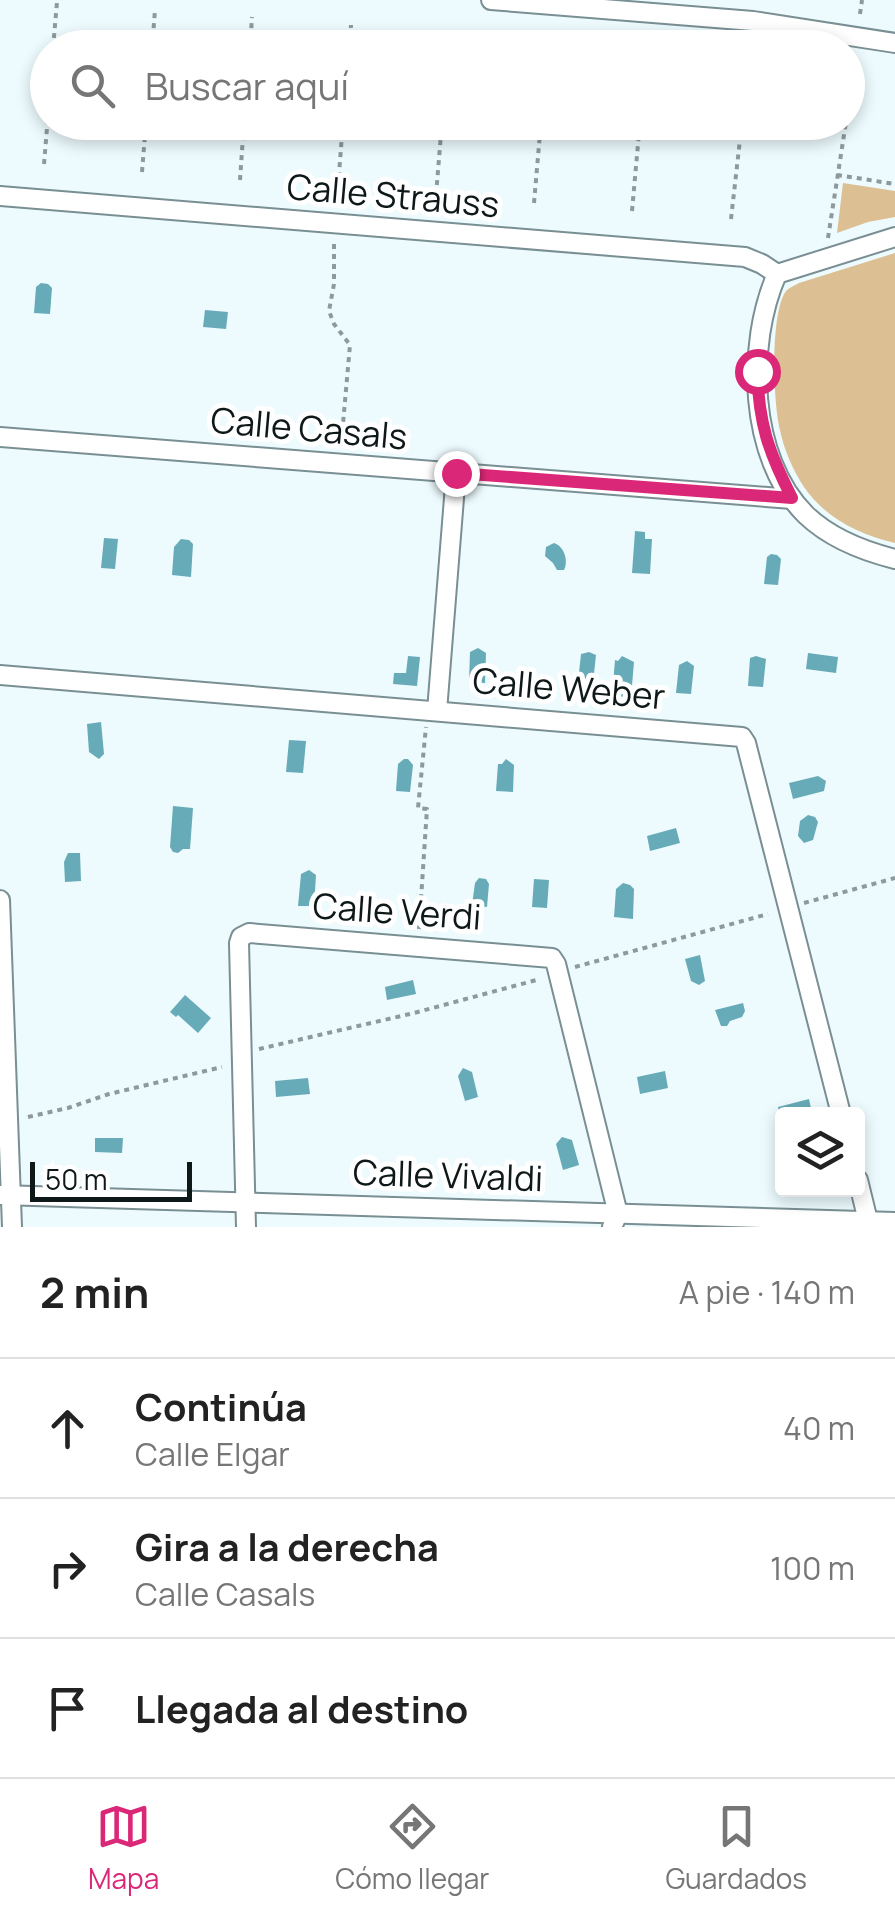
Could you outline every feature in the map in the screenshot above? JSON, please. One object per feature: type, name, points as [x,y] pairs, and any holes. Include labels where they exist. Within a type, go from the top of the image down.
[{"type":"street","points":[[491,0],[753,21],[811,30]]},
{"type":"street","points":[[865,38],[895,43]]},
{"type":"street","name":"Calle Strauss","points":[[0,196],[745,258],[777,274]]},
{"type":"street","points":[[895,238],[777,274],[761,326],[757,371],[765,439],[792,498],[829,532],[850,544],[895,559]]},
{"type":"street","name":"Calle Casals","points":[[0,437],[792,498]]},
{"type":"street","points":[[432,718],[456,473]]},
{"type":"street","name":"Calle Weber","points":[[0,675],[432,718],[744,738],[839,1107]]},
{"type":"street","points":[[0,900],[6,1195],[12,1227]]},
{"type":"street","name":"Calle Verdi","points":[[245,1204],[239,944],[240,937],[249,933],[552,958],[615,1220]]},
{"type":"street","name":"Calle Vivaldi","points":[[6,1195],[615,1220],[895,1222]]},
{"type":"street","points":[[861,1197],[867,1224]]},
{"type":"street","points":[[245,1204],[246,1227]]},
{"type":"path","points":[[860,14],[862,0]]},
{"type":"path","points":[[55,30],[57,2]]},
{"type":"path","points":[[153,30],[154,10]]},
{"type":"path","points":[[251,30],[252,17]]},
{"type":"path","points":[[352,25],[352,30]]},
{"type":"path","points":[[44,164],[46,140]]},
{"type":"path","points":[[142,172],[145,140]]},
{"type":"path","points":[[240,180],[243,140]]},
{"type":"path","points":[[338,187],[342,140]]},
{"type":"path","points":[[436,195],[441,140]]},
{"type":"path","points":[[534,203],[539,140]]},
{"type":"path","points":[[632,210],[638,140]]},
{"type":"path","points":[[731,218],[740,140]]},
{"type":"path","points":[[828,238],[843,140]]},
{"type":"path","points":[[838,176],[895,184]]},
{"type":"path","points":[[334,242],[334,284],[329,311],[350,345],[341,446]]},
{"type":"path","points":[[418,929],[427,809],[418,808],[432,718]]},
{"type":"path","points":[[804,903],[895,878]]},
{"type":"path","points":[[575,968],[772,912]]},
{"type":"path","points":[[259,1050],[542,979]]},
{"type":"path","points":[[23,1118],[224,1066]]},
{"type":"shaded area","points":[[843,183],[895,191],[895,217],[837,233]]},
{"type":"shaded area","points":[[895,253],[895,543],[844,524],[822,508],[804,487],[782,437],[774,359],[777,318],[788,290],[799,283]]},
{"type":"water","points":[[41,283],[52,288],[50,314],[34,313],[36,287]]},
{"type":"water","points":[[205,310],[228,312],[226,329],[203,327]]},
{"type":"water","points":[[635,531],[645,532],[645,539],[652,539],[650,574],[632,573]]},
{"type":"water","points":[[104,538],[118,539],[115,569],[101,568]]},
{"type":"water","points":[[181,539],[193,544],[191,577],[172,575],[174,547]]},
{"type":"water","points":[[554,543],[565,554],[564,570],[557,570],[545,556],[546,547]]},
{"type":"water","points":[[771,554],[781,559],[778,585],[764,584],[767,557]]},
{"type":"water","points":[[478,648],[486,653],[485,683],[469,682],[470,652]]},
{"type":"water","points":[[808,653],[838,657],[836,673],[806,669]]},
{"type":"water","points":[[581,654],[596,655],[593,683],[578,682]]},
{"type":"water","points":[[408,656],[420,657],[417,686],[393,684],[394,673],[406,673]]},
{"type":"water","points":[[622,656],[634,662],[631,697],[612,696],[615,660]]},
{"type":"water","points":[[750,658],[766,659],[763,687],[748,686]]},
{"type":"water","points":[[687,661],[694,666],[691,694],[676,693],[679,665]]},
{"type":"water","points":[[101,722],[104,754],[99,759],[89,752],[87,724]]},
{"type":"water","points":[[289,740],[306,741],[303,773],[286,772]]},
{"type":"water","points":[[404,759],[413,765],[410,792],[396,791],[398,764]]},
{"type":"water","points":[[506,759],[514,765],[513,792],[496,791],[498,764]]},
{"type":"water","points":[[818,776],[826,781],[824,791],[793,799],[789,783]]},
{"type":"water","points":[[173,806],[193,808],[190,849],[178,853],[170,847]]},
{"type":"water","points":[[808,815],[818,822],[813,840],[804,843],[798,836],[800,821]]},
{"type":"water","points":[[676,828],[680,843],[650,851],[647,836]]},
{"type":"water","points":[[68,853],[80,853],[81,881],[65,882],[64,862]]},
{"type":"water","points":[[309,870],[316,875],[314,906],[298,906],[301,874]]},
{"type":"water","points":[[479,878],[489,884],[487,907],[472,905]]},
{"type":"water","points":[[534,879],[549,880],[547,908],[532,907]]},
{"type":"water","points":[[623,883],[634,889],[633,919],[614,917],[616,889]]},
{"type":"water","points":[[700,955],[705,981],[699,985],[691,981],[685,959]]},
{"type":"water","points":[[413,980],[416,994],[387,1000],[385,987]]},
{"type":"water","points":[[185,995],[211,1018],[198,1033],[170,1012]]},
{"type":"water","points":[[743,1003],[742,1017],[721,1026],[715,1010]]},
{"type":"water","points":[[463,1068],[472,1072],[478,1097],[465,1101],[458,1076]]},
{"type":"water","points":[[665,1071],[668,1088],[640,1094],[637,1077]]},
{"type":"water","points":[[308,1078],[310,1094],[276,1097],[275,1081]]},
{"type":"water","points":[[809,1099],[811,1107],[778,1107]]},
{"type":"water","points":[[562,1137],[572,1140],[579,1165],[563,1170],[556,1144]]},
{"type":"water","points":[[95,1138],[123,1138],[122,1153],[95,1152]]},
{"type":"route","points":[[456,473],[792,498],[765,439],[757,371]]}]
